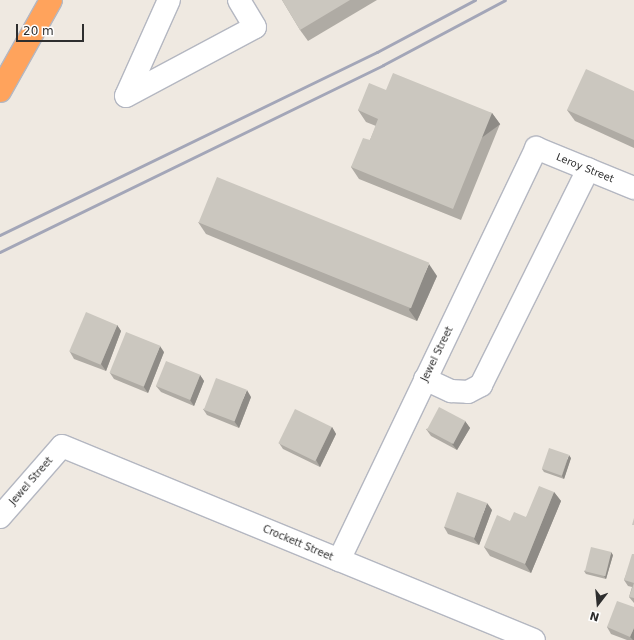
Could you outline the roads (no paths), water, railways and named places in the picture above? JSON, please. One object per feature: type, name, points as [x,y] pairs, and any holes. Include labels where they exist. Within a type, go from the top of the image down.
[{"type":"highway","points":[[0,91],[51,0]]},
{"type":"street","points":[[169,0],[126,96],[255,27],[239,0]]},
{"type":"street","name":"Leroy Street","points":[[536,148],[634,188]]},
{"type":"street","name":"Jewel Street","points":[[339,560],[536,148]]},
{"type":"street","points":[[425,379],[451,391],[468,392],[481,385],[588,169]]},
{"type":"street","name":"Jewel Street","points":[[0,516],[62,446]]},
{"type":"street","name":"Crockett Street","points":[[62,446],[534,640]]},
{"type":"railway","points":[[0,235],[377,52],[475,0]]},
{"type":"railway","points":[[0,252],[383,65],[505,0]]}]
